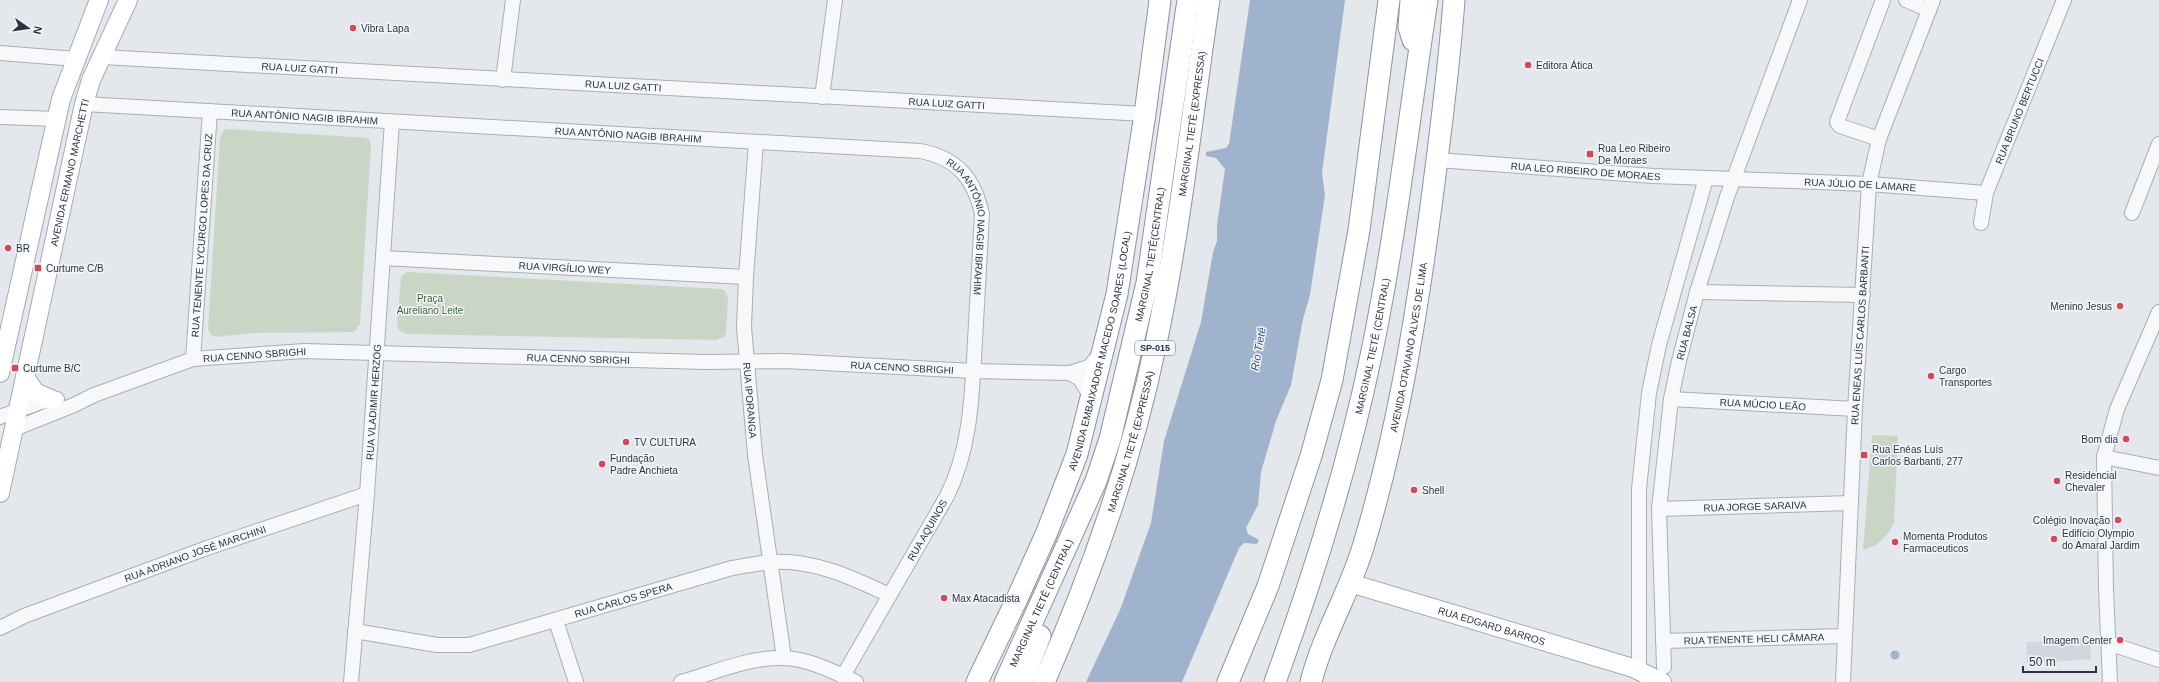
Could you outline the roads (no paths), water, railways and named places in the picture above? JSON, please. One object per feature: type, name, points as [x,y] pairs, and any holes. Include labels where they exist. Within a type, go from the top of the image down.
[{"type":"highway","name":"AVENIDA EMBAIXADOR MACEDO SOARES (LOCAL)","points":[[976,682],[1047,532],[1077,454],[1092,399],[1117,294],[1145,114],[1160,0]]},
{"type":"highway","name":"MARGINAL TIETÊ(CENTRAL)","points":[[1076,524],[1096,481],[1110,438],[1141,316],[1188,0]]},
{"type":"highway","name":"MARGINAL TIETÊ (EXPRESSA)","points":[[1044,682],[1068,627],[1110,514],[1144,396],[1166,294],[1209,0]]},
{"type":"highway","points":[[1228,682],[1268,586],[1311,456],[1332,380],[1359,230],[1389,0]]},
{"type":"highway","points":[[1411,0],[1408,27],[1418,56]]},
{"type":"highway","name":"MARGINAL TIETÊ (CENTRAL)","points":[[1275,682],[1339,486],[1372,352],[1392,244],[1426,0]]},
{"type":"highway","name":"AVENIDA OTAVIANO ALVES DE LIMA","points":[[1311,682],[1316,661],[1350,583],[1364,545],[1394,429],[1417,308],[1437,160],[1454,0]]},
{"type":"highway","name":"MARGINAL TIETÊ (CENTRAL)","points":[[1004,682],[1076,524]]},
{"type":"highway","points":[[1022,682],[1075,549],[1076,524]]},
{"type":"highway","points":[[1265,682],[1302,603]]},
{"type":"highway","points":[[1302,682],[1316,661]]},
{"type":"main road","points":[[0,373],[4,331],[61,99],[99,0]]},
{"type":"main road","name":"AVENIDA ERMANO MARCHETTI","points":[[0,493],[84,104],[91,80],[128,0]]},
{"type":"main road","points":[[25,377],[35,392],[53,400]]},
{"type":"main road","name":"RUA EDGARD BARROS","points":[[1350,583],[1663,677]]},
{"type":"street","points":[[502,80],[513,0]]},
{"type":"street","points":[[822,97],[835,0]]},
{"type":"street","name":"RUA BALSA","points":[[1663,677],[1659,509],[1671,400],[1697,292],[1734,179],[1800,0]]},
{"type":"street","points":[[1879,139],[1840,126],[1837,122],[1884,0]]},
{"type":"street","points":[[1906,0],[1931,5]]},
{"type":"street","name":"RUA BRUNO BERTUCCI","points":[[1981,223],[1986,193],[2064,0]]},
{"type":"street","name":"RUA ENEAS LUÍS CARLOS BARBANTI","points":[[1843,682],[1855,409],[1869,184],[1879,139],[1931,5]]},
{"type":"street","points":[[0,53],[76,59]]},
{"type":"street","name":"RUA LUIZ GATTI","points":[[102,57],[1145,114]]},
{"type":"street","name":"RUA ANTÔNIO NAGIB IBRAHIM","points":[[84,104],[756,142],[935,154],[953,163],[968,178],[978,194],[982,214],[973,371]]},
{"type":"street","name":"RUA TENENTE LYCURGO LOPES DA CRUZ","points":[[193,359],[210,111]]},
{"type":"street","points":[[0,117],[57,119]]},
{"type":"street","name":"RUA VLADIMIR HERZOG","points":[[351,682],[367,494],[392,122]]},
{"type":"street","name":"RUA IPORANGA","points":[[756,142],[746,277],[744,327],[755,455],[784,658]]},
{"type":"street","points":[[2132,213],[2159,144]]},
{"type":"street","name":"RUA LEO RIBEIRO DE MORAES","points":[[1437,160],[1545,169],[1734,179]]},
{"type":"street","points":[[1636,668],[1639,489],[1649,393],[1660,345],[1706,178]]},
{"type":"street","name":"RUA JÚLIO DE LAMARE","points":[[1734,179],[1869,184],[1986,193]]},
{"type":"street","name":"RUA VIRGÍLIO WEY","points":[[383,258],[746,277]]},
{"type":"street","points":[[1697,292],[1863,295]]},
{"type":"street","points":[[2110,682],[2104,457],[2117,409],[2155,332],[2159,312]]},
{"type":"street","name":"RUA CENNO SBRIGHI","points":[[14,429],[74,405],[94,395],[193,359],[304,351],[705,362],[785,361],[973,371],[1070,373],[1089,367],[1096,361],[1103,349]]},
{"type":"street","name":"RUA AQUINOS","points":[[843,676],[955,480],[963,455],[970,411],[973,371]]},
{"type":"street","points":[[1070,373],[1080,379],[1092,399]]},
{"type":"street","name":"RUA CENNO SBRIGHI","points":[[0,417],[53,400],[94,395]]},
{"type":"street","name":"RUA MÚCIO LEÃO","points":[[1671,400],[1855,409]]},
{"type":"street","points":[[2104,457],[2159,468]]},
{"type":"street","name":"RUA ADRIANO JOSÉ MARCHINI","points":[[0,628],[24,616],[207,548],[367,494]]},
{"type":"street","name":"RUA JORGE SARAIVA","points":[[1659,509],[1851,503]]},
{"type":"street","name":"RUA CARLOS SPERA","points":[[355,631],[456,646],[468,645],[556,621],[732,568],[771,562],[803,564],[846,575],[890,595]]},
{"type":"street","name":"RUA ADRIANO JOSÉ MARCHINI","points":[[0,618],[24,616]]},
{"type":"street","points":[[556,621],[576,682]]},
{"type":"street","name":"RUA TENENTE HELI CÂMARA","points":[[1663,641],[1845,636]]},
{"type":"street","points":[[2108,642],[2159,660]]},
{"type":"street","points":[[681,682],[761,659],[784,658],[808,663],[856,682]]},
{"type":"water","name":"Rio Tietê","points":[[1250,0],[1345,0],[1322,173],[1325,195],[1310,295],[1303,319],[1291,385],[1276,421],[1261,472],[1258,505],[1246,528],[1248,534],[1259,540],[1257,544],[1244,543],[1239,548],[1182,682],[1086,682],[1120,610],[1151,523],[1164,441],[1201,322],[1213,252],[1217,241],[1217,225],[1225,169],[1216,158],[1206,156],[1206,152],[1226,148],[1229,144]]},
{"type":"water","points":[[1895,650],[1900,655],[1895,660],[1890,655]]},
{"type":"place","name":"Vibra Lapa","points":[[353,28]]},
{"type":"place","name":"Editora Ática","points":[[1528,65]]},
{"type":"place","name":"Rua Leo Ribeiro De Moraes","points":[[1590,154]]},
{"type":"place","name":"BR","points":[[8,248]]},
{"type":"place","name":"Curtume C/B","points":[[38,268]]},
{"type":"place","name":"Menino Jesus","points":[[2120,306]]},
{"type":"place","name":"Curtume B/C","points":[[15,368]]},
{"type":"place","name":"Cargo Transportes","points":[[1931,376]]},
{"type":"place","name":"Bom dia","points":[[2126,439]]},
{"type":"place","name":"TV CULTURA","points":[[626,442]]},
{"type":"place","name":"Rua Enéas Luís Carlos Barbanti, 277","points":[[1864,455]]},
{"type":"place","name":"Fundação Padre Anchieta","points":[[602,464]]},
{"type":"place","name":"Residencial Chevaler","points":[[2057,481]]},
{"type":"place","name":"Shell","points":[[1414,490]]},
{"type":"place","name":"Colégio Inovação","points":[[2118,520]]},
{"type":"place","name":"Edifício Olympio do Amaral Jardim","points":[[2054,539]]},
{"type":"place","name":"Momenta Produtos Farmaceuticos","points":[[1895,542]]},
{"type":"place","name":"Max Atacadista","points":[[944,598]]},
{"type":"place","name":"Imagem Center","points":[[2120,640]]},
{"type":"park label","name":"Praça Aureliano Leite","points":[[430,304]]}]
